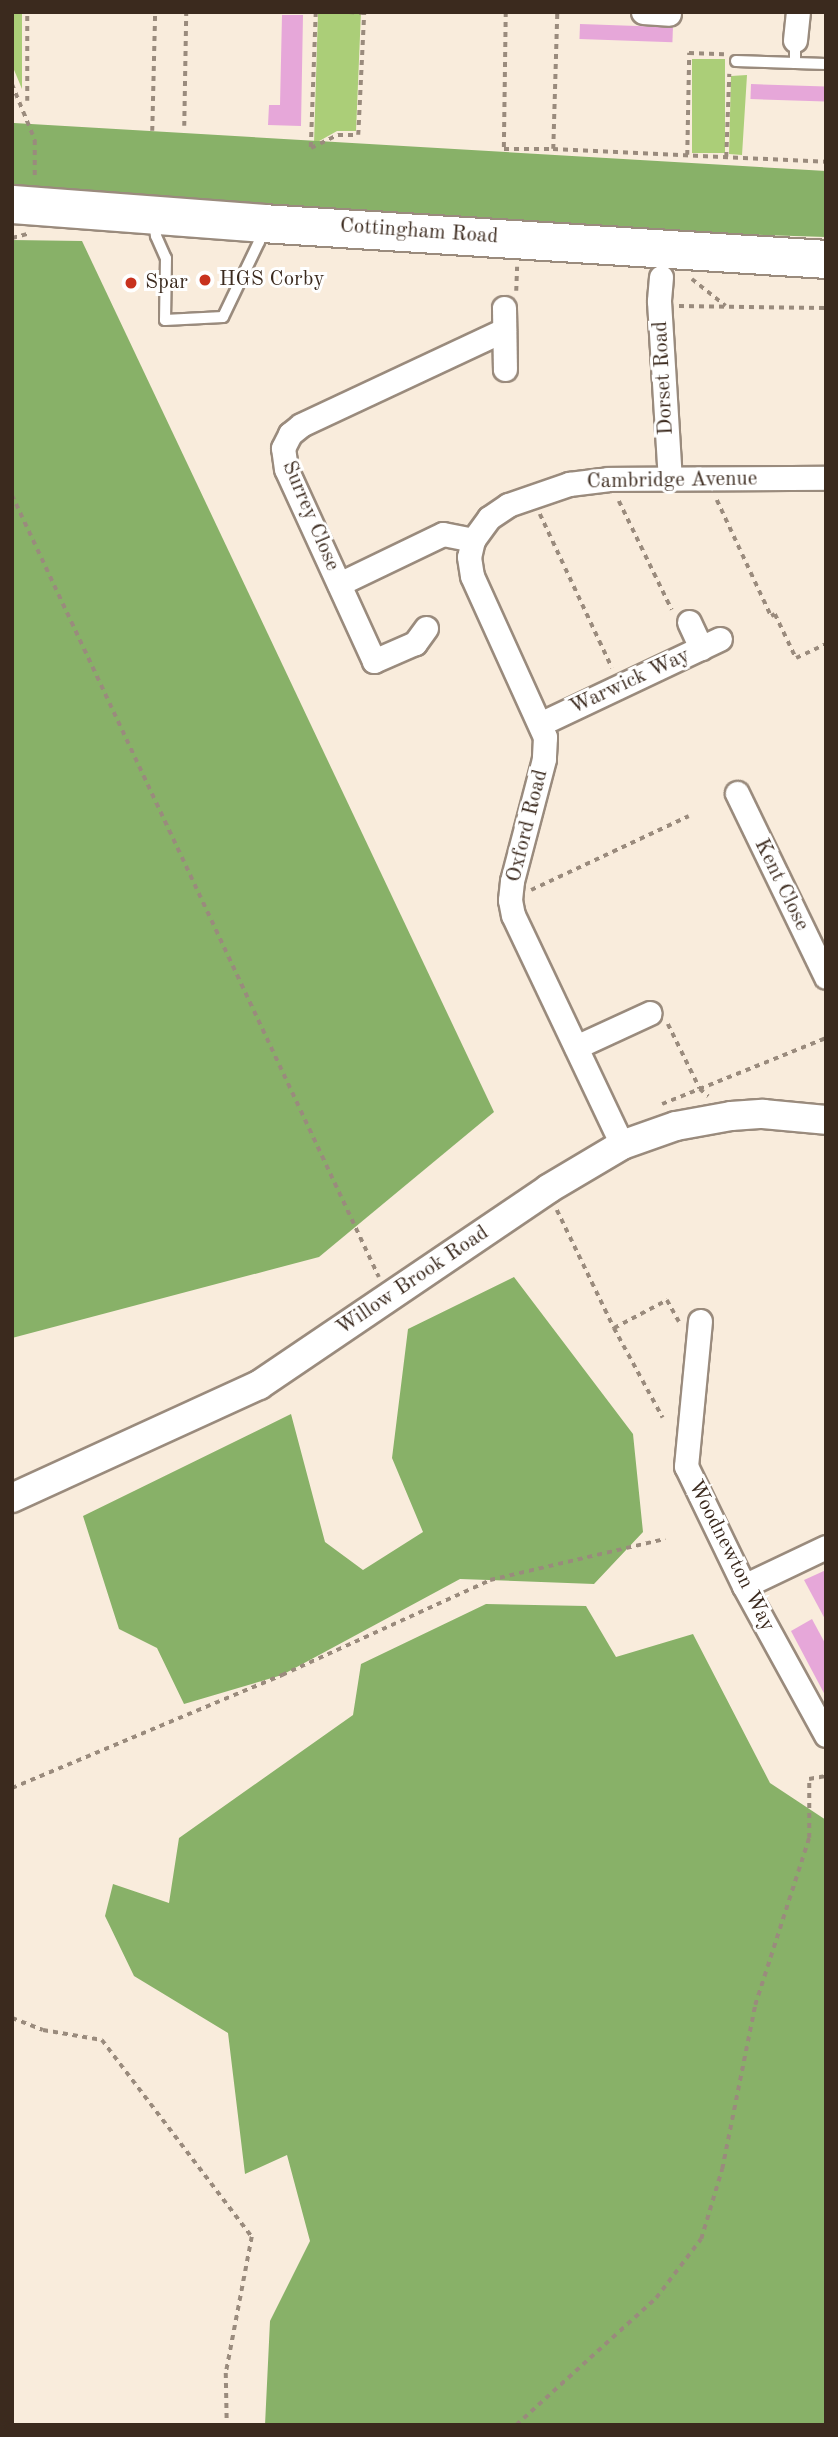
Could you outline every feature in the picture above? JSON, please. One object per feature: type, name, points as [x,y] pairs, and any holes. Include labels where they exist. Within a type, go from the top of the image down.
[{"type":"highway","name":"Cottingham Road","points":[[23,193],[153,215],[826,259]]},
{"type":"street","points":[[643,12],[669,14]]},
{"type":"street","points":[[795,52],[797,12]]},
{"type":"street","name":"Dorset Road","points":[[661,277],[670,479]]},
{"type":"street","points":[[504,319],[505,369]]},
{"type":"street","name":"Surrey Close","points":[[426,628],[415,643],[374,661],[284,462],[283,448],[290,434],[311,420],[504,319]]},
{"type":"street","name":"Cambridge Avenue","points":[[473,540],[489,518],[531,496],[569,484],[608,479],[826,478]]},
{"type":"street","points":[[339,584],[443,534],[473,540]]},
{"type":"street","name":"Oxford Road","points":[[473,540],[469,556],[472,576],[545,737],[544,758],[510,900],[513,915],[622,1145]]},
{"type":"street","name":"Warwick Way","points":[[540,724],[710,644],[688,622]]},
{"type":"street","name":"Kent Close","points":[[737,793],[826,977]]},
{"type":"street","points":[[576,1047],[650,1013]]},
{"type":"street","name":"Willow Brook Road","points":[[12,1498],[258,1385],[548,1189],[622,1145],[676,1126],[731,1116],[795,1116],[826,1120]]},
{"type":"street","name":"Woodnewton Way","points":[[700,1321],[686,1466],[744,1586],[826,1735]]},
{"type":"street","points":[[744,1586],[826,1547]]},
{"type":"lane","points":[[736,61],[795,52],[826,64]]},
{"type":"lane","points":[[153,215],[156,236],[166,258],[165,320],[223,317],[259,242],[262,223]]},
{"type":"path","points":[[27,12],[27,101]]},
{"type":"path","points":[[152,131],[155,12]]},
{"type":"path","points":[[184,126],[186,12]]},
{"type":"path","points":[[316,12],[311,148],[338,135],[358,135],[364,13],[349,12]]},
{"type":"path","points":[[506,12],[504,149],[826,162]]},
{"type":"path","points":[[552,149],[557,12]]},
{"type":"path","points":[[687,155],[689,52],[730,54],[726,157]]},
{"type":"path","points":[[12,84],[35,140],[23,193]]},
{"type":"path","points":[[504,319],[515,304],[517,261]]},
{"type":"path","points":[[726,306],[826,308]]},
{"type":"path","points":[[608,479],[680,626],[688,622]]},
{"type":"path","points":[[718,479],[720,492],[716,498],[771,616],[775,614],[796,659],[826,644]]},
{"type":"path","points":[[12,495],[389,1298]]},
{"type":"path","points":[[531,496],[621,686]]},
{"type":"path","points":[[510,900],[689,816]]},
{"type":"path","points":[[650,1013],[659,1006],[700,1089],[731,1116]]},
{"type":"path","points":[[650,1109],[826,1038]]},
{"type":"path","points":[[548,1189],[614,1328],[663,1418]]},
{"type":"path","points":[[614,1328],[667,1300],[697,1356]]},
{"type":"path","points":[[12,1788],[282,1675],[490,1580],[665,1539]]},
{"type":"path","points":[[516,2425],[656,2298],[701,2239],[722,2169],[755,2005],[809,1838],[809,1779],[826,1776]]},
{"type":"path","points":[[12,2018],[43,2030],[102,2040],[252,2237],[226,2373],[227,2425]]},
{"type":"green space","points":[[12,12],[22,12],[22,89],[12,65]]},
{"type":"green space","points":[[318,12],[361,12],[356,131],[337,131],[314,144]]},
{"type":"green space","points":[[692,59],[725,59],[725,153],[692,153]]},
{"type":"green space","points":[[747,75],[742,155],[729,154],[731,76]]},
{"type":"green space","points":[[12,120],[14,123],[826,171],[826,237],[661,232],[12,187]]},
{"type":"green space","points":[[12,240],[82,241],[494,1112],[319,1257],[12,1338]]},
{"type":"green space","points":[[514,1277],[633,1434],[643,1532],[594,1584],[460,1579],[282,1675],[184,1704],[157,1648],[119,1629],[83,1516],[291,1414],[325,1542],[363,1570],[423,1532],[392,1458],[408,1329]]},
{"type":"green space","points":[[486,1604],[586,1606],[616,1657],[693,1634],[770,1783],[826,1820],[826,2425],[265,2425],[270,2321],[310,2241],[287,2155],[245,2174],[228,2033],[134,1976],[105,1916],[113,1884],[169,1903],[179,1838],[353,1715],[361,1664]]},
{"type":"building","points":[[282,15],[303,15],[301,126],[268,125],[269,105],[280,105]]},
{"type":"building","points":[[580,24],[673,27],[672,42],[579,39]]},
{"type":"building","points":[[751,84],[826,87],[825,102],[750,99]]},
{"type":"building","points":[[826,1570],[826,1621],[804,1580]]},
{"type":"building","points":[[812,1619],[826,1645],[826,1697],[791,1631]]},
{"type":"place","name":"HGS Corby","points":[[205,280]]},
{"type":"place","name":"Spar","points":[[131,283]]}]
